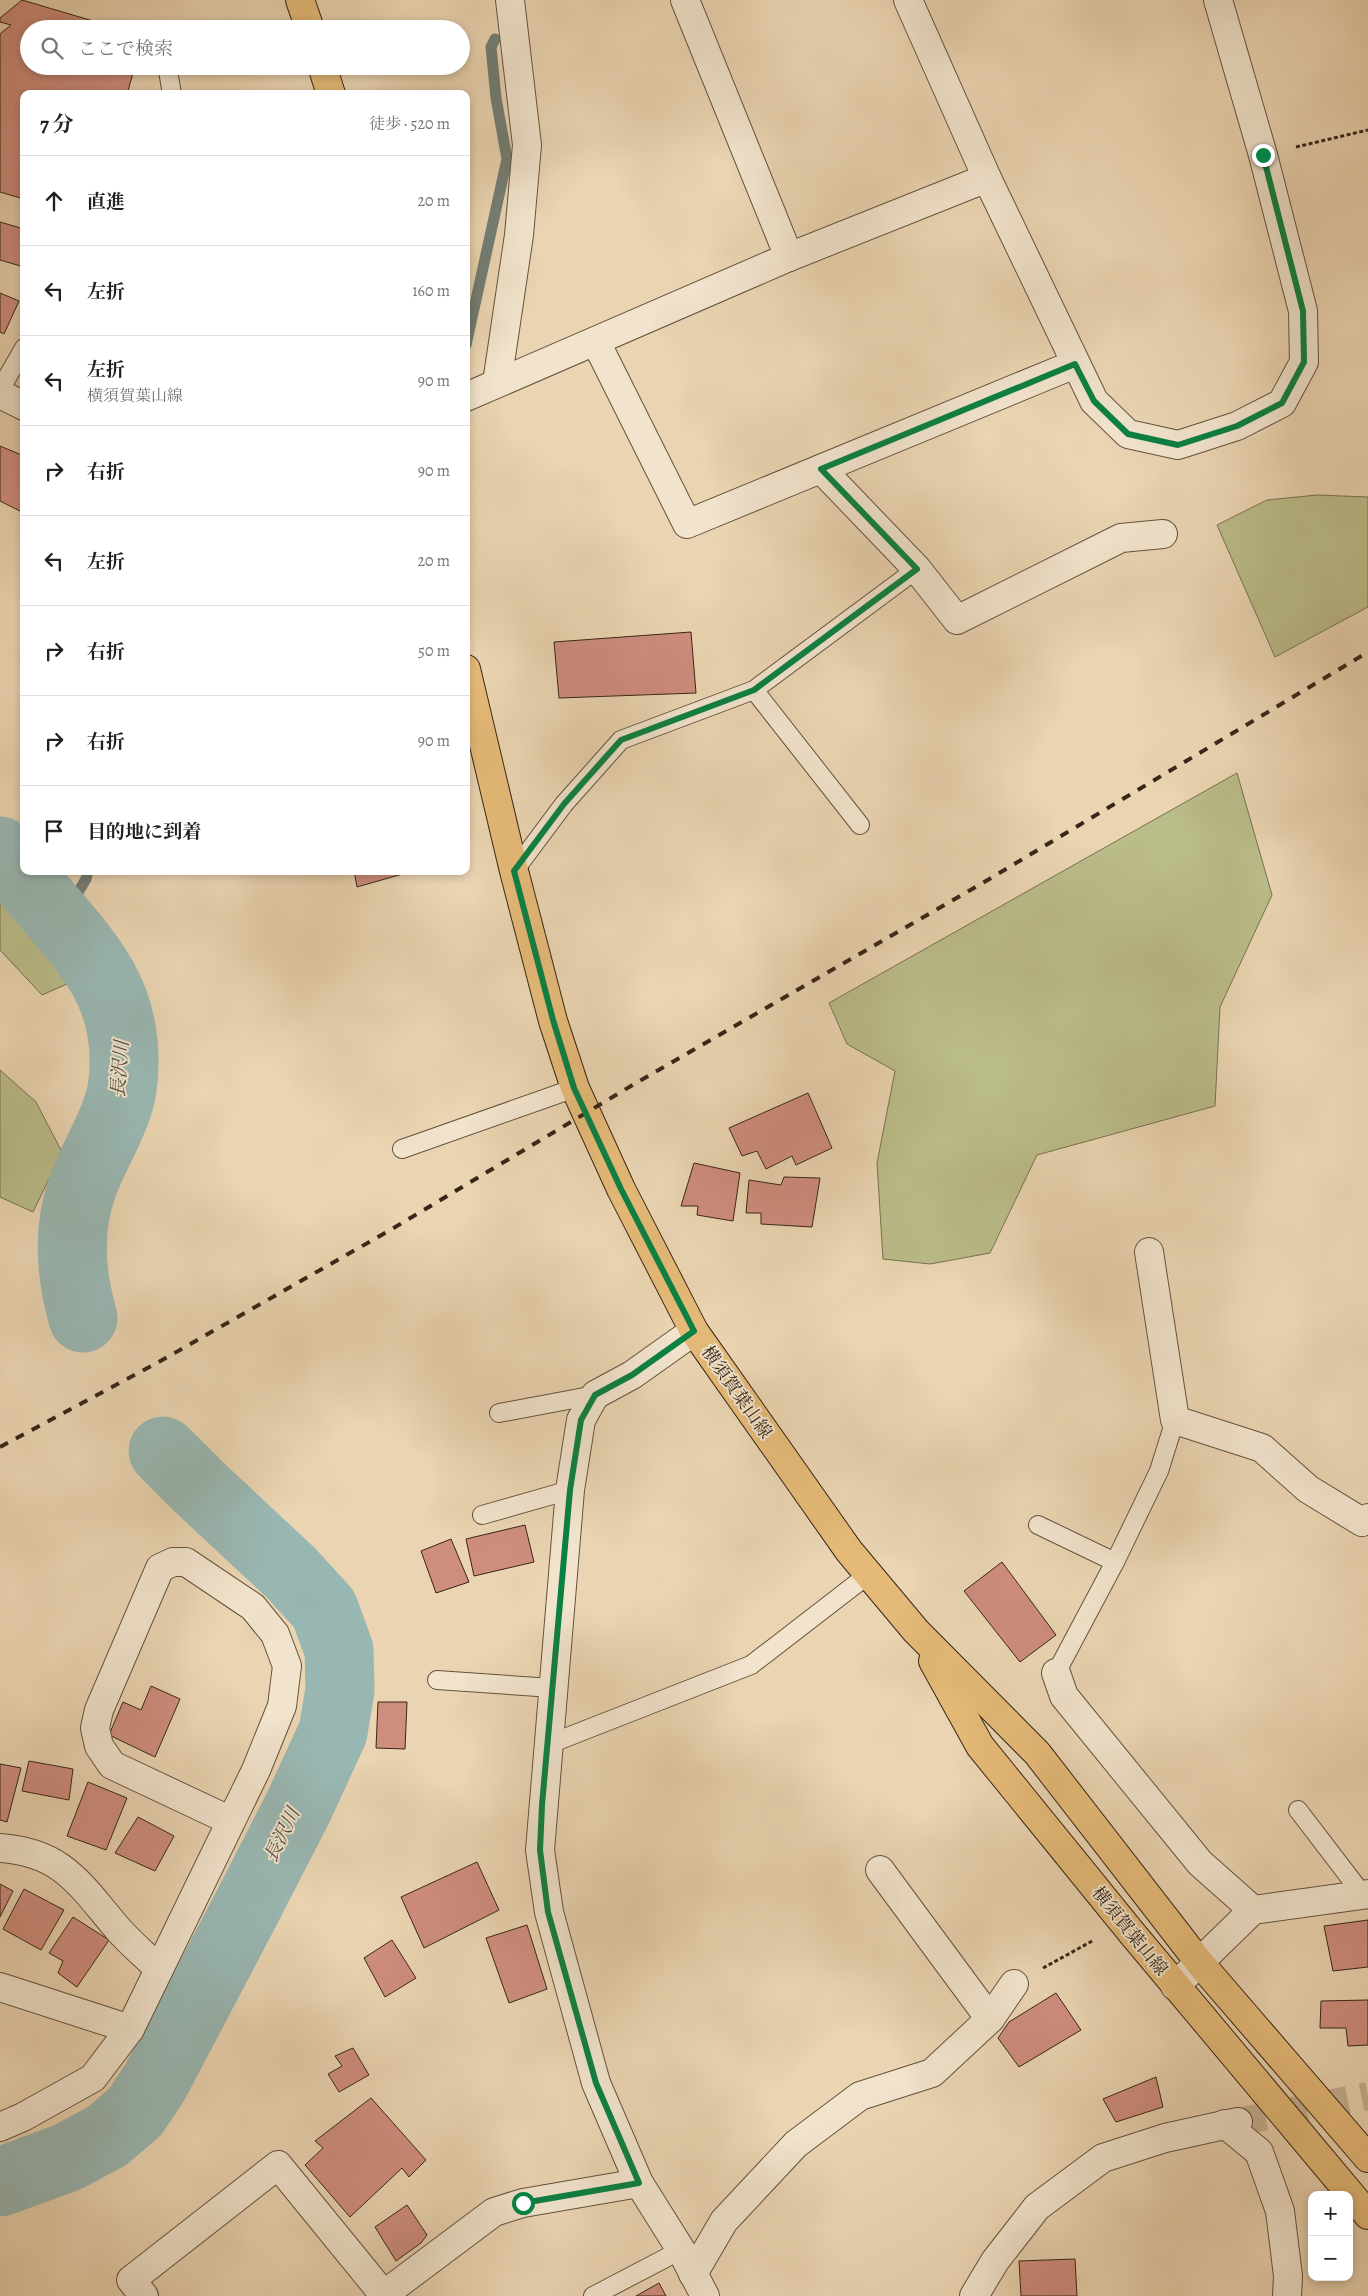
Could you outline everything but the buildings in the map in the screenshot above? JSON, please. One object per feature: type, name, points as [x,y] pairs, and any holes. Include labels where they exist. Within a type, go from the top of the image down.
[{"type":"main road","points":[[300,0],[307,20]]},
{"type":"main road","points":[[325,75],[330,90]]},
{"type":"main road","name":"横須賀葉山線","points":[[470,689],[514,871],[553,1020],[574,1088],[621,1189],[694,1331],[849,1551],[916,1631],[1037,1752],[1199,1962],[1368,2158]]},
{"type":"main road","name":"横須賀葉山線","points":[[916,1631],[980,1746],[1175,1986],[1368,2215]]},
{"type":"street","points":[[498,383],[519,235],[527,145],[510,0]]},
{"type":"street","points":[[685,0],[789,257]]},
{"type":"street","points":[[908,0],[987,178],[1094,401],[1128,434],[1178,445],[1237,426],[1282,403],[1304,362],[1303,311],[1263,155],[1218,0]]},
{"type":"street","points":[[470,395],[789,257],[987,178]]},
{"type":"street","points":[[596,342],[687,524],[1075,364]]},
{"type":"street","points":[[0,394],[20,404]]},
{"type":"street","points":[[821,469],[917,569],[957,620],[1121,538],[1163,534]]},
{"type":"street","points":[[1149,1252],[1175,1420],[1262,1448],[1308,1489],[1366,1523]]},
{"type":"street","points":[[694,1331],[632,1375],[595,1395],[581,1420],[570,1490],[540,1850],[548,1912],[596,2083],[639,2183],[681,2250],[699,2285]]},
{"type":"street","points":[[0,2127],[23,2117],[93,2078],[130,2029],[256,1770],[282,1706],[287,1666],[275,1634],[253,1607],[186,1562],[173,1562],[160,1568],[99,1710],[94,1728],[99,1746],[112,1765],[231,1821]]},
{"type":"street","points":[[1056,1673],[1064,1696],[1200,1863],[1253,1910]]},
{"type":"street","points":[[0,1848],[38,1856],[68,1871],[119,1930],[159,1969]]},
{"type":"street","points":[[880,1870],[990,2019]]},
{"type":"street","points":[[1175,1986],[1253,1910],[1365,1895]]},
{"type":"street","points":[[699,2285],[724,2221],[796,2144],[860,2096],[932,2073],[990,2019],[1014,1984]]},
{"type":"street","points":[[0,1987],[130,2029]]},
{"type":"street","points":[[974,2296],[995,2261],[1037,2207],[1104,2158],[1165,2138],[1232,2123],[1259,2152],[1280,2211],[1288,2276],[1287,2296]]},
{"type":"street","points":[[144,2296],[131,2280],[278,2165],[383,2295],[494,2212],[523,2203],[639,2183]]},
{"type":"lane","points":[[169,75],[171,90]]},
{"type":"lane","points":[[0,390],[20,355]]},
{"type":"lane","points":[[514,871],[564,804],[621,740],[754,690],[917,569]]},
{"type":"lane","points":[[754,690],[860,824]]},
{"type":"lane","points":[[402,1149],[574,1088]]},
{"type":"lane","points":[[498,1413],[595,1395]]},
{"type":"lane","points":[[1056,1673],[1115,1562],[1159,1471],[1175,1420]]},
{"type":"lane","points":[[482,1515],[570,1490]]},
{"type":"lane","points":[[1038,1525],[1115,1562]]},
{"type":"lane","points":[[548,1745],[751,1665],[869,1574]]},
{"type":"lane","points":[[437,1680],[552,1688]]},
{"type":"lane","points":[[1298,1810],[1365,1895]]},
{"type":"lane","points":[[593,2296],[681,2250]]},
{"type":"path","points":[[1263,155],[1368,130]]},
{"type":"path","points":[[1014,1984],[1124,1924]]},
{"type":"green space","points":[[1317,495],[1368,497],[1368,607],[1275,657],[1217,525],[1267,500]]},
{"type":"green space","points":[[1237,773],[1272,895],[1220,1007],[1215,1106],[1037,1155],[990,1253],[930,1264],[883,1259],[877,1163],[895,1071],[847,1044],[829,1003]]},
{"type":"green space","points":[[0,884],[67,984],[42,995],[0,950]]},
{"type":"green space","points":[[0,1070],[36,1102],[62,1152],[33,1212],[0,1197]]},
{"type":"waterway","points":[[470,327],[507,159],[496,98],[491,47],[495,39]]},
{"type":"waterway","name":"長沢川","points":[[0,851],[20,873]]},
{"type":"waterway","name":"長沢川","points":[[22,875],[77,940],[101,975],[111,994],[118,1014],[122,1036],[124,1071],[120,1100],[82,1188],[74,1220],[73,1269],[83,1318]]},
{"type":"waterway","points":[[61,921],[87,875]]},
{"type":"waterway","name":"長沢川","points":[[0,2182],[68,2157],[107,2136],[135,2112],[155,2082],[244,1913],[298,1808],[333,1732],[340,1690],[339,1650],[324,1609],[291,1573],[163,1451]]},
{"type":"tunnel","points":[[1238,2122],[1368,2096]]},
{"type":"railway","points":[[0,1447],[157,1363],[392,1229],[636,1083],[981,884],[1368,652]]},
{"type":"route","points":[[523,2203],[639,2183],[596,2083],[548,1912],[540,1850],[542,1805],[570,1490],[581,1420],[595,1395],[632,1375],[694,1331],[621,1189],[574,1088],[553,1020],[514,871],[564,804],[621,740],[754,690],[917,569],[821,469],[1075,364],[1094,401],[1128,434],[1178,445],[1237,426],[1282,403],[1304,362],[1303,311],[1263,155]]}]
